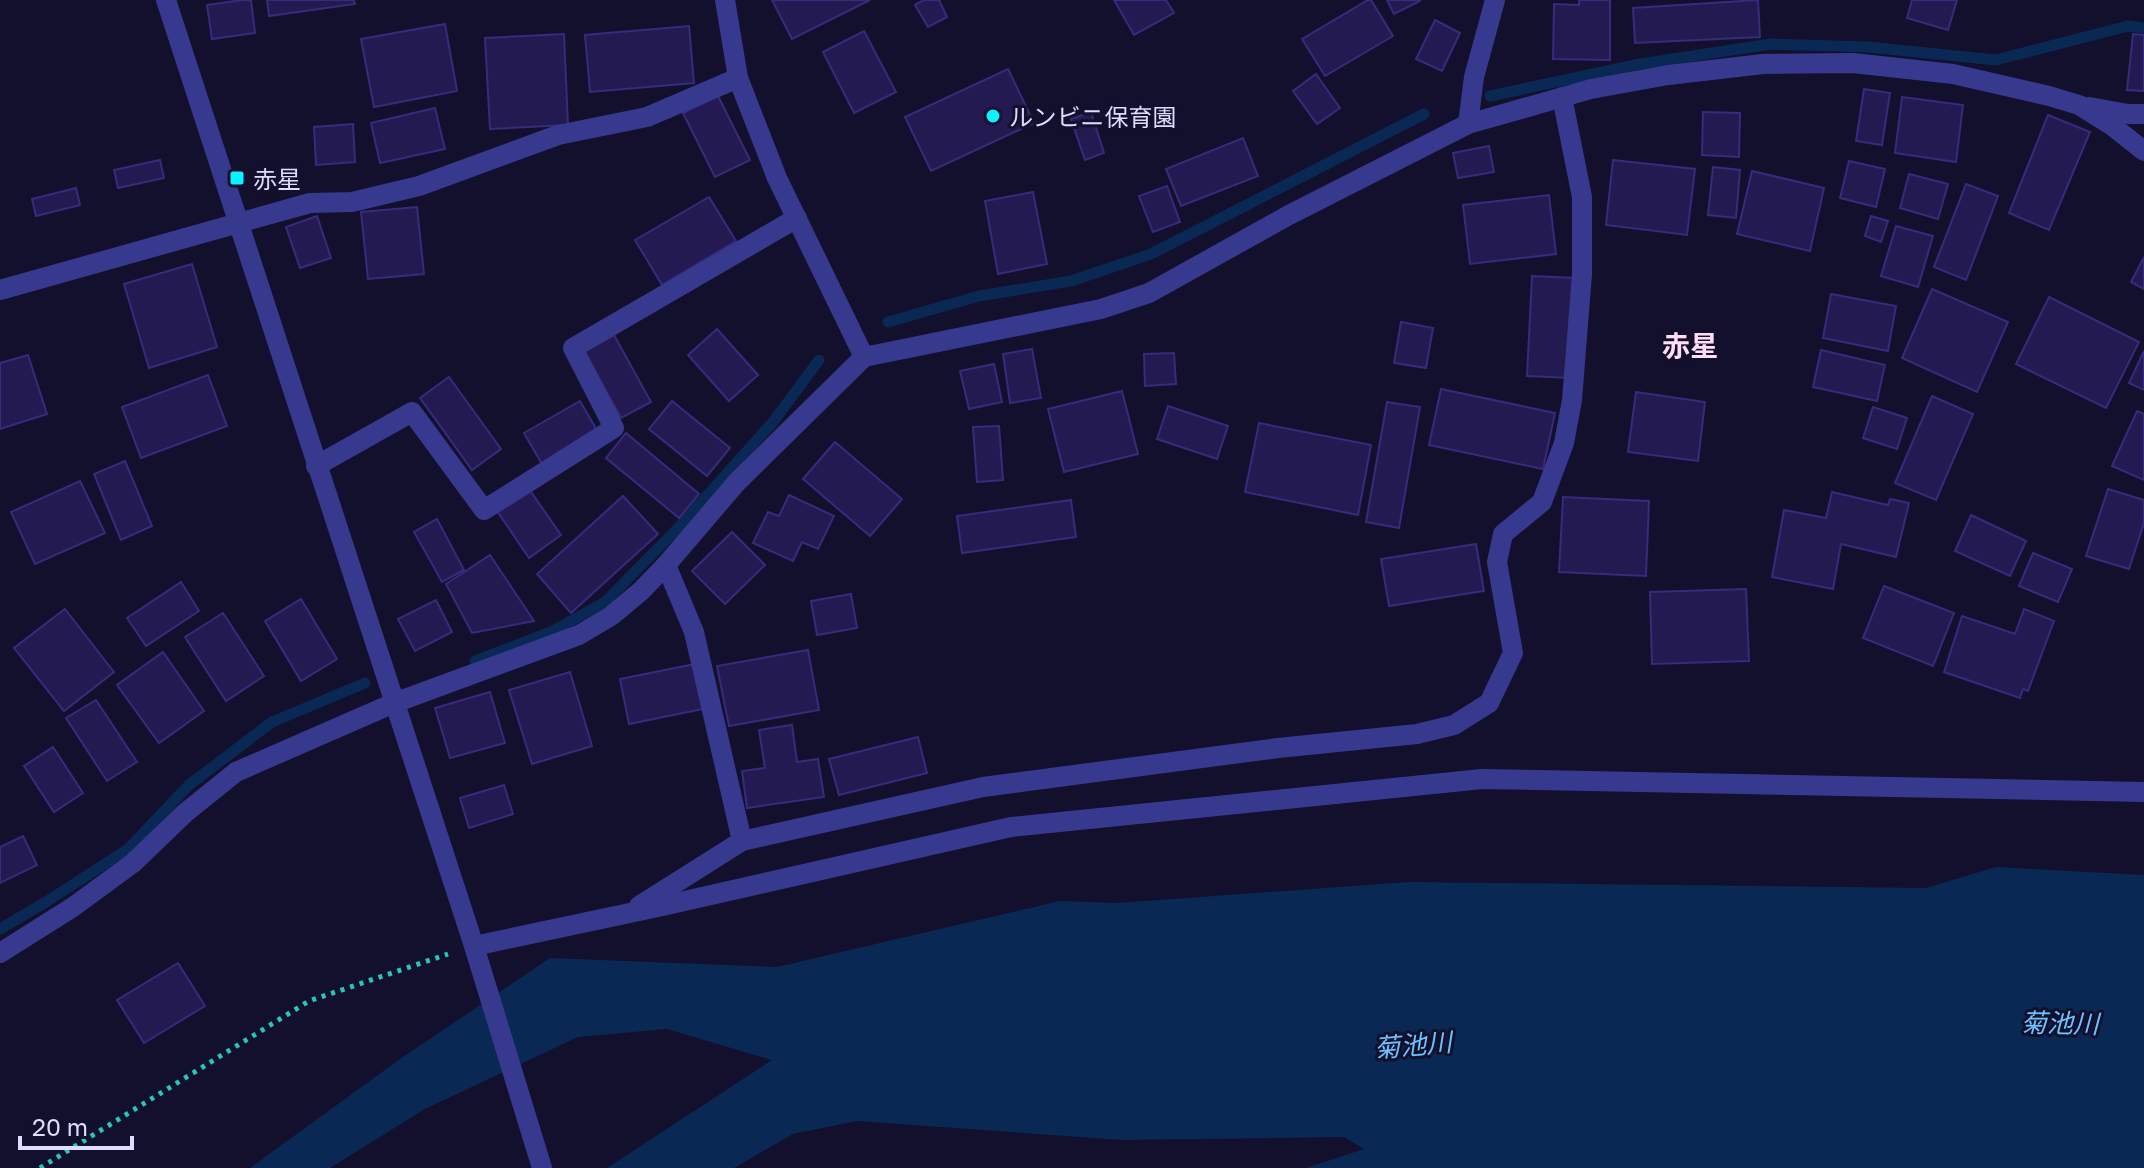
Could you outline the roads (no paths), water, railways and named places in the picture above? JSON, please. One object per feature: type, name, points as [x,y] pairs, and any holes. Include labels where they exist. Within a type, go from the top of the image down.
[{"type":"street","points":[[166,0],[474,946],[542,1168]]},
{"type":"street","points":[[725,0],[738,78],[777,178],[864,357]]},
{"type":"street","points":[[1468,124],[1474,77],[1495,0]]},
{"type":"street","points":[[0,953],[73,907],[133,863],[185,813],[236,772],[394,703],[579,635],[611,616],[641,591],[737,482],[864,357],[1101,309],[1149,293],[1289,215],[1468,124],[1591,89],[1732,67],[1853,63],[1953,74],[2079,105],[2144,114]]},
{"type":"street","points":[[0,290],[310,203],[352,202],[419,186],[558,135],[647,117],[738,78]]},
{"type":"street","points":[[625,914],[742,841],[983,787],[1278,748],[1417,734],[1454,725],[1489,703],[1513,653],[1497,562],[1503,534],[1542,502],[1564,443],[1572,400],[1582,274],[1582,197],[1562,97]]},
{"type":"street","points":[[2079,105],[2144,151]]},
{"type":"street","points":[[316,466],[412,412],[484,510],[614,428],[573,348],[797,218]]},
{"type":"street","points":[[666,565],[694,632],[742,841]]},
{"type":"street","points":[[474,946],[1011,827],[1482,779],[2144,792]]},
{"type":"water","name":"菊池川","points":[[1996,867],[2144,875],[2144,1168],[1306,1168],[1364,1149],[1344,1137],[1122,1140],[857,1121],[793,1134],[734,1168],[607,1168],[772,1060],[667,1029],[578,1037],[425,1109],[330,1168],[250,1168],[400,1059],[550,958],[777,967],[1060,901],[1117,903],[1409,882],[1926,888]]},
{"type":"waterway","points":[[1490,96],[1640,64],[1771,44],[1868,47],[1996,60],[2128,26],[2144,28]]},
{"type":"waterway","points":[[888,322],[979,296],[1071,281],[1151,254],[1424,114]]},
{"type":"waterway","points":[[475,661],[551,632],[605,602],[679,527],[773,422],[819,360]]},
{"type":"waterway","points":[[0,929],[128,849],[189,785],[272,722],[365,683]]},
{"type":"place","name":"ルンビニ保育園","points":[[993,116]]},
{"type":"place","name":"赤星","points":[[237,178]]},
{"type":"district","name":"赤星","points":[[1690,345]]}]
